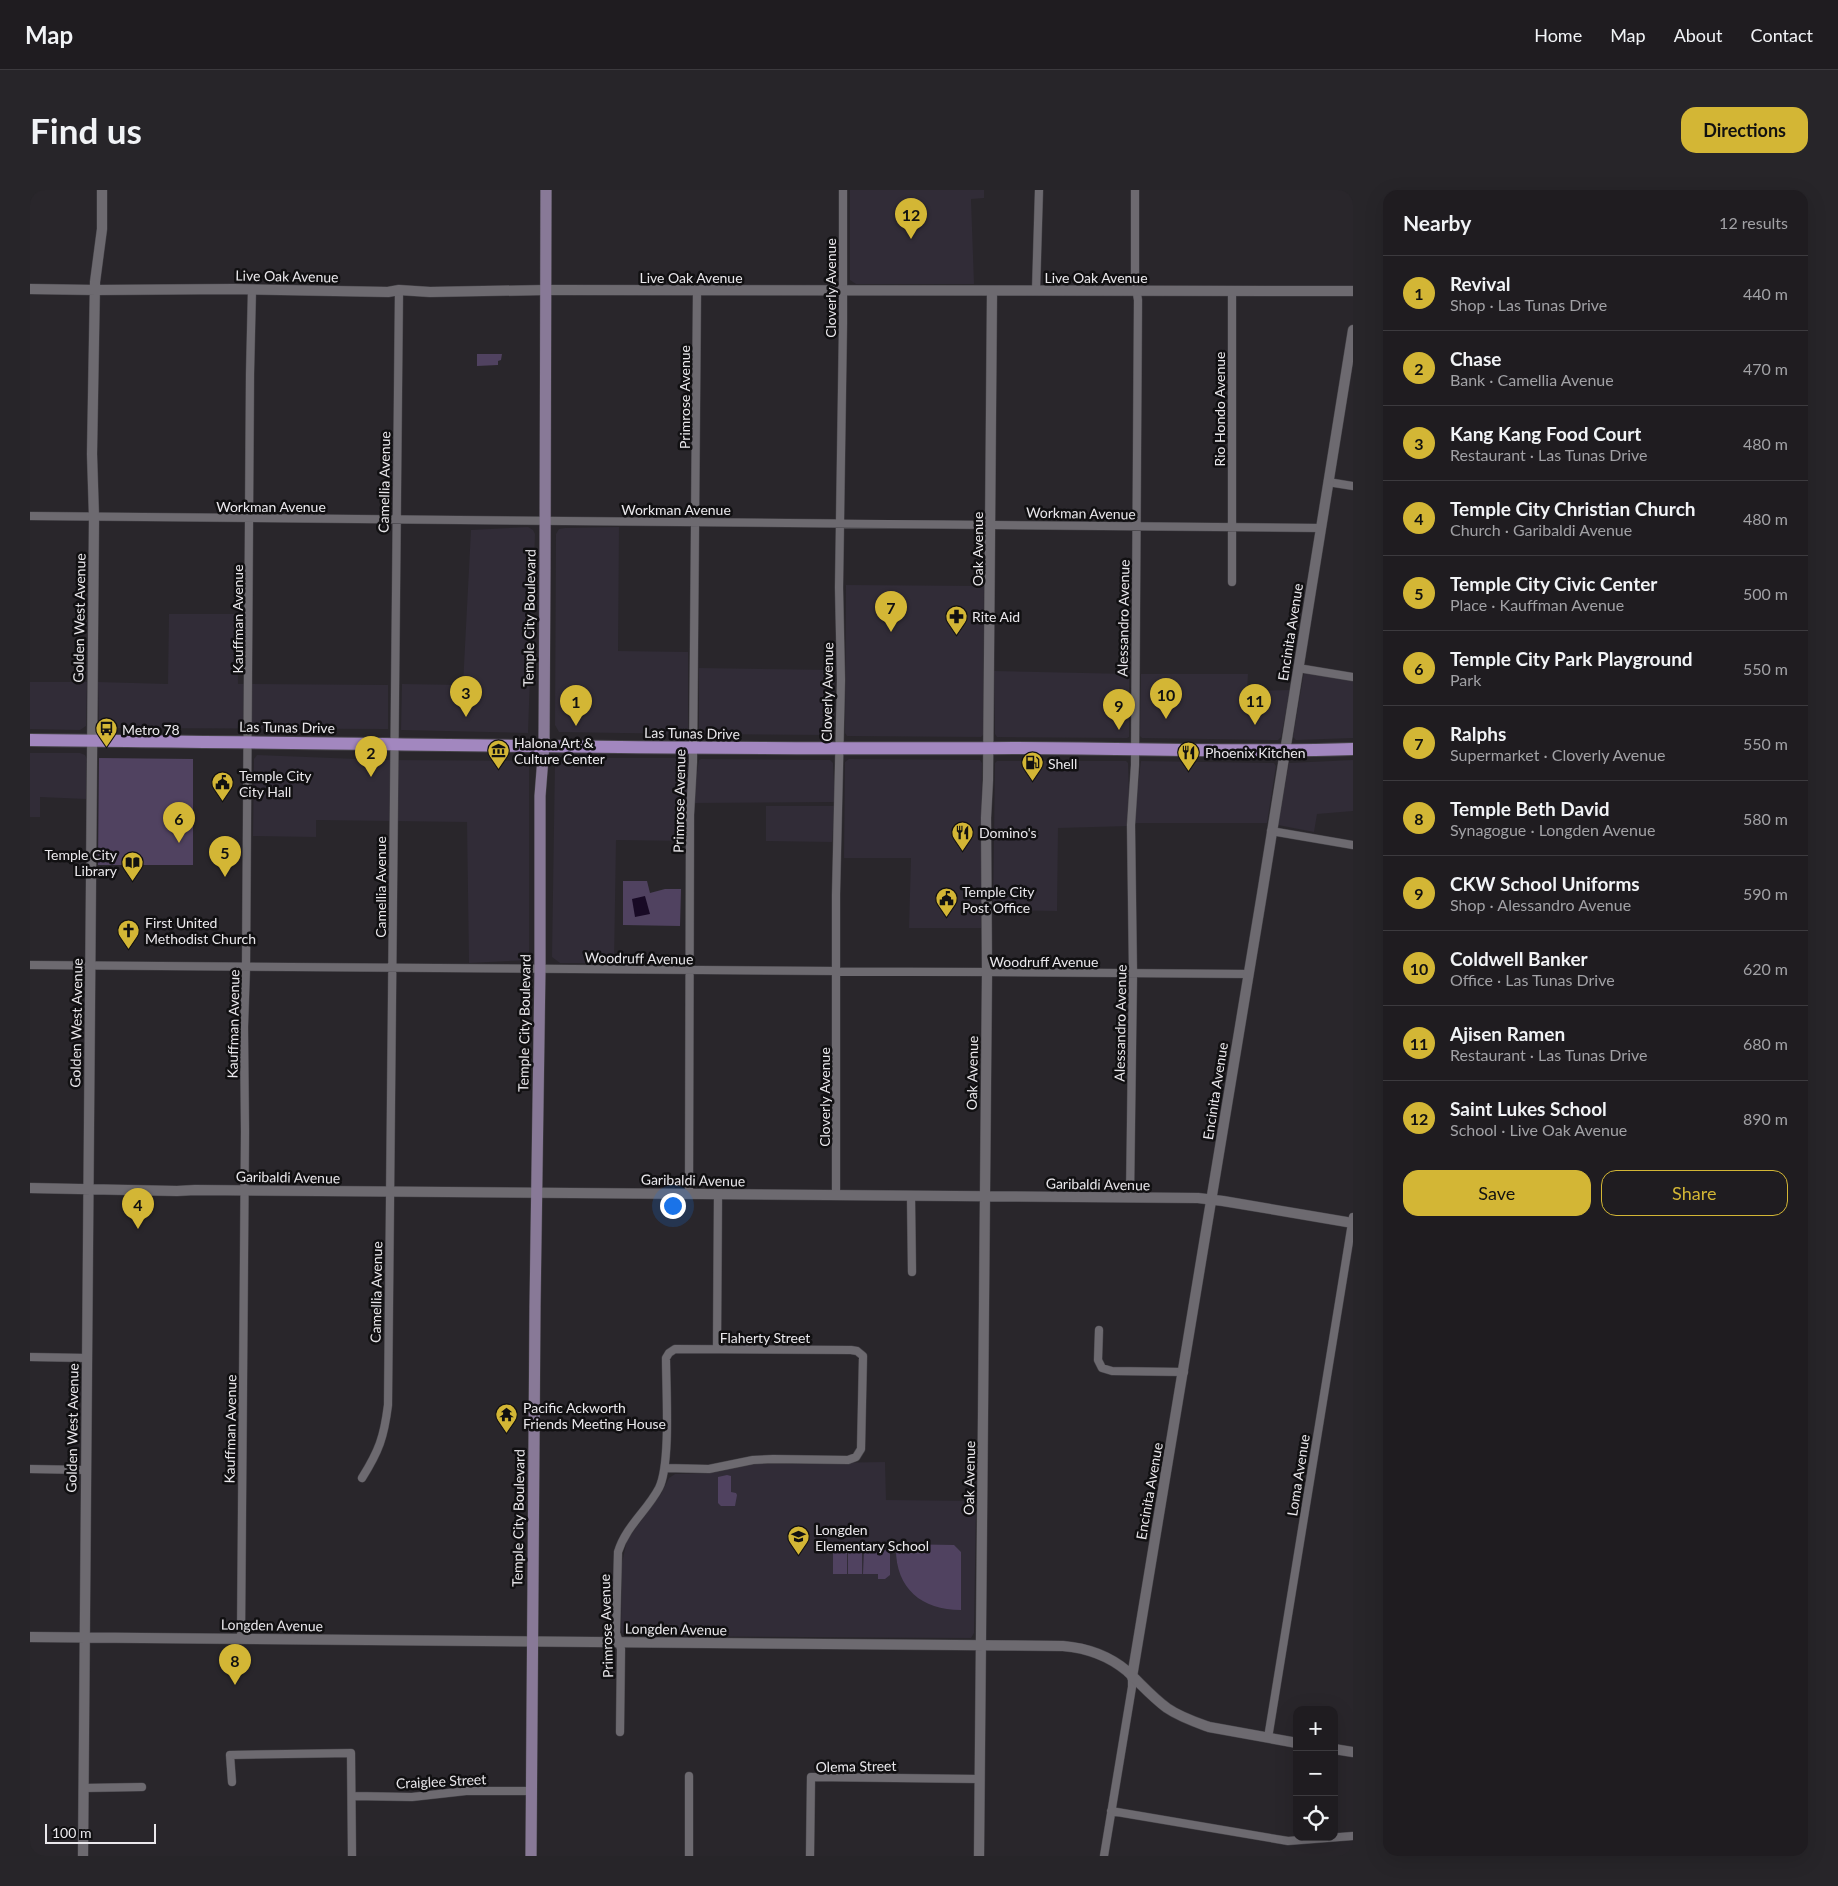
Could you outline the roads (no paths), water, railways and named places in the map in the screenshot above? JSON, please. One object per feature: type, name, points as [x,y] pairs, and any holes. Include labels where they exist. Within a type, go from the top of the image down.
[{"type":"main road","name":"Temple City Boulevard","points":[[531,1856],[540,796],[544,745],[546,190]]},
{"type":"main road","name":"Las Tunas Drive","points":[[30,740],[693,748],[1353,749]]},
{"type":"street","name":"Golden West Avenue","points":[[82,1856],[94,517],[92,454],[96,271],[102,229],[102,190]]},
{"type":"street","name":"Cloverly Avenue","points":[[836,1195],[836,895],[839,748],[843,190]]},
{"type":"street","points":[[1036,291],[1039,190]]},
{"type":"street","name":"Alessandro Avenue","points":[[1130,1198],[1133,974],[1131,872],[1137,526],[1138,300],[1135,282],[1135,190]]},
{"type":"street","name":"Live Oak Avenue","points":[[30,289],[252,289],[388,292],[398,290],[430,292],[546,290],[1353,292]]},
{"type":"street","name":"Kauffman Avenue","points":[[241,1639],[244,1027],[252,289]]},
{"type":"street","name":"Camellia Avenue","points":[[362,1478],[380,1447],[388,1405],[393,679],[398,290]]},
{"type":"street","name":"Primrose Avenue","points":[[689,1193],[690,804],[693,748],[697,291]]},
{"type":"street","name":"Oak Avenue","points":[[979,1856],[987,973],[986,818],[992,291]]},
{"type":"street","name":"Rio Hondo Avenue","points":[[1232,291],[1232,582]]},
{"type":"street","name":"Encinita Avenue","points":[[1104,1856],[1353,330]]},
{"type":"street","points":[[1328,482],[1353,486]]},
{"type":"street","name":"Workman Avenue","points":[[30,516],[1321,528]]},
{"type":"street","points":[[1298,668],[1353,677]]},
{"type":"street","points":[[1271,831],[1353,845]]},
{"type":"street","name":"Woodruff Avenue","points":[[30,965],[1249,974]]},
{"type":"street","name":"Garibaldi Avenue","points":[[30,1188],[177,1191],[689,1193],[1210,1199],[1353,1221]]},
{"type":"street","points":[[717,1349],[718,1194]]},
{"type":"street","points":[[911,1197],[912,1272]]},
{"type":"street","name":"Loma Avenue","points":[[1268,1738],[1353,1221]]},
{"type":"street","points":[[1098,1330],[1098,1360],[1102,1368],[1112,1370],[1184,1372]]},
{"type":"street","name":"Flaherty Street","points":[[665,1468],[709,1469],[753,1460],[773,1459],[848,1460],[856,1457],[861,1449],[864,1360],[861,1354],[851,1350],[717,1349],[675,1349],[669,1353]]},
{"type":"street","name":"Primrose Avenue","points":[[620,1732],[621,1649],[616,1633],[618,1552],[622,1539],[630,1526],[658,1489],[665,1468],[666,1358],[669,1353]]},
{"type":"street","points":[[30,1357],[87,1358]]},
{"type":"street","points":[[30,1469],[86,1470]]},
{"type":"street","name":"Longden Avenue","points":[[30,1637],[1064,1646],[1098,1653],[1110,1660],[1158,1700],[1182,1716],[1210,1726],[1293,1742]]},
{"type":"street","points":[[1338,1750],[1353,1752]]},
{"type":"street","points":[[232,1782],[230,1755],[351,1753],[352,1856]]},
{"type":"street","points":[[688,1856],[689,1776]]},
{"type":"street","name":"Olema Street","points":[[810,1856],[811,1777],[979,1778]]},
{"type":"street","points":[[83,1788],[142,1787]]},
{"type":"street","name":"Craiglee Street","points":[[352,1796],[412,1797],[466,1791],[531,1792]]},
{"type":"street","points":[[1111,1811],[1288,1841],[1353,1836]]},
{"type":"place","name":"Saint Lukes School","points":[[911,239]]},
{"type":"place","name":"Ralphs","points":[[891,632]]},
{"type":"place","name":"Rite Aid","points":[[956,635]]},
{"type":"place","name":"Kang Kang Food Court","points":[[466,717]]},
{"type":"place","name":"Coldwell Banker","points":[[1166,719]]},
{"type":"place","name":"Ajisen Ramen","points":[[1255,725]]},
{"type":"place","name":"Revival","points":[[576,726]]},
{"type":"place","name":"CKW School Uniforms","points":[[1119,730]]},
{"type":"place","name":"Metro 78","points":[[106,748]]},
{"type":"place","name":"Halona Art & Culture Center","points":[[498,769]]},
{"type":"place","name":"Phoenix Kitchen","points":[[1189,771]]},
{"type":"place","name":"Chase","points":[[371,777]]},
{"type":"place","name":"Shell","points":[[1032,782]]},
{"type":"place","name":"Temple City City Hall","points":[[223,802]]},
{"type":"place","name":"Temple City Park Playground","points":[[179,843]]},
{"type":"place","name":"Domino's","points":[[963,851]]},
{"type":"place","name":"Temple City Civic Center","points":[[225,877]]},
{"type":"place","name":"Temple City Library","points":[[133,881]]},
{"type":"place","name":"Temple City Post Office","points":[[946,918]]},
{"type":"place","name":"First United Methodist Church","points":[[129,949]]},
{"type":"place","name":"Temple City Christian Church","points":[[138,1229]]},
{"type":"place","name":"Pacific Ackworth Friends Meeting House","points":[[507,1434]]},
{"type":"place","name":"Longden Elementary School","points":[[799,1556]]},
{"type":"place","name":"Temple Beth David","points":[[235,1685]]}]
